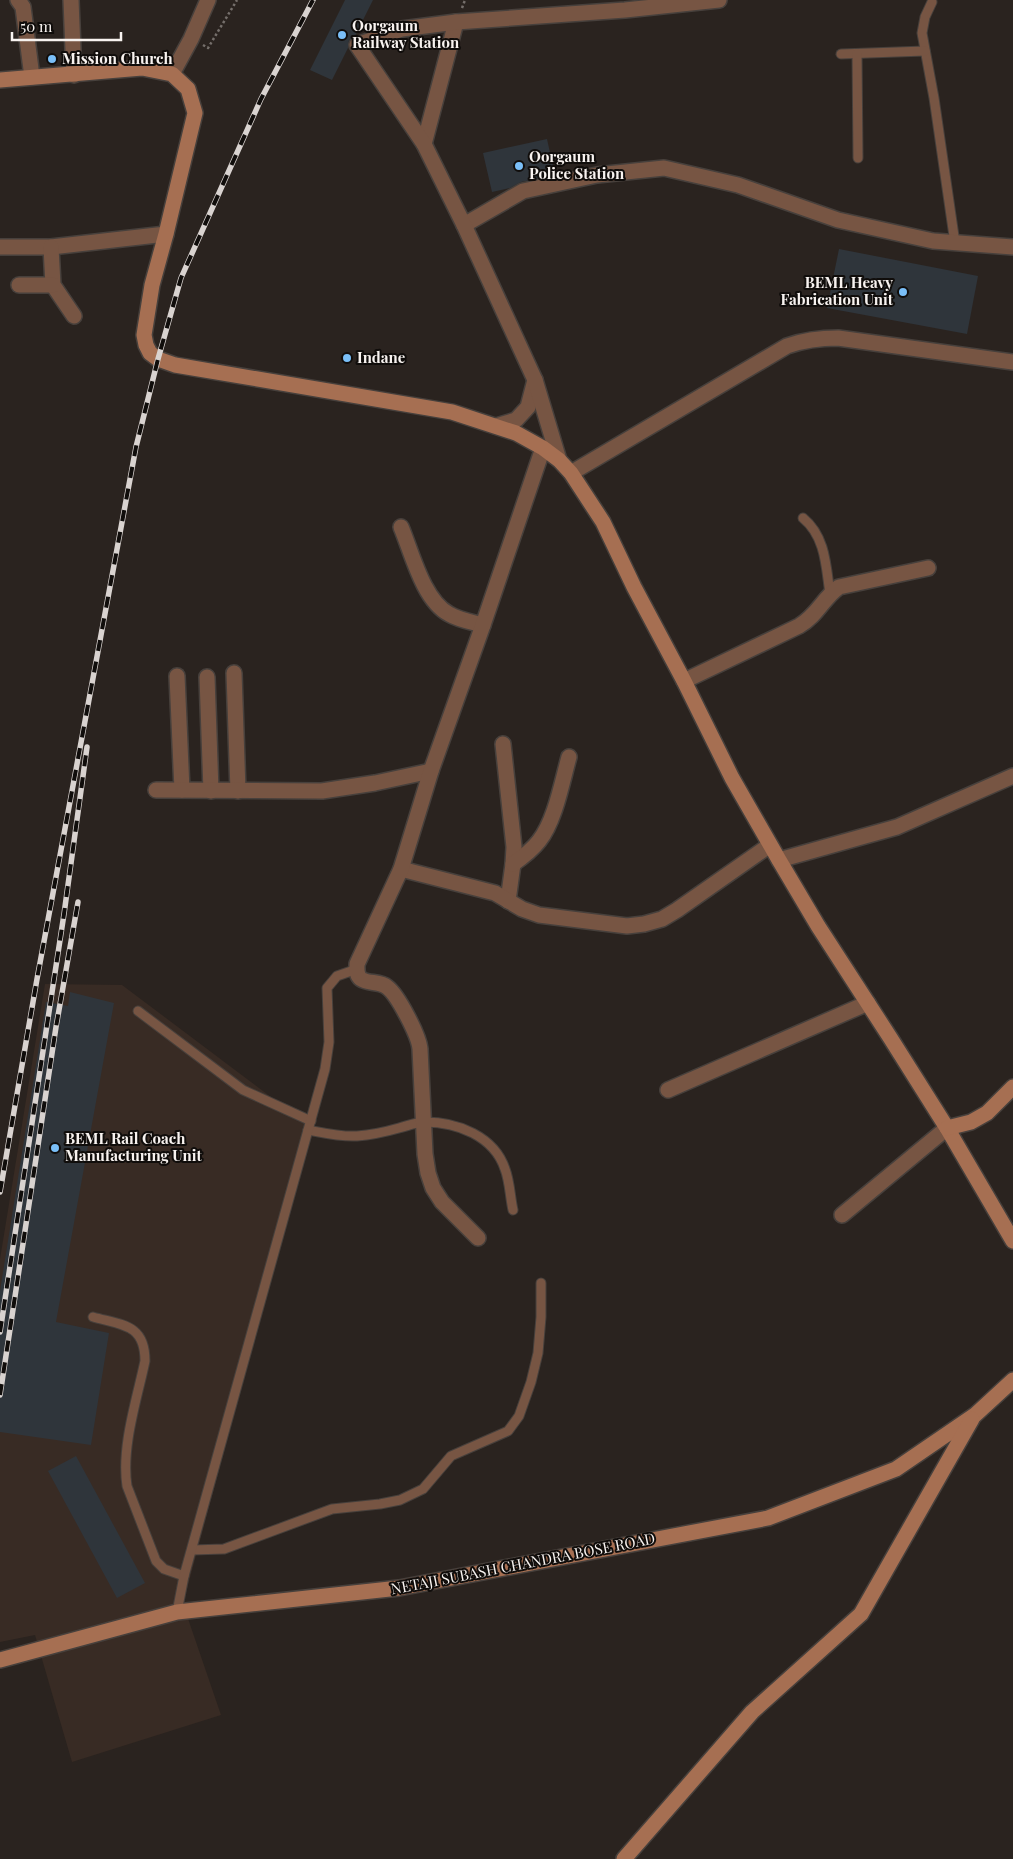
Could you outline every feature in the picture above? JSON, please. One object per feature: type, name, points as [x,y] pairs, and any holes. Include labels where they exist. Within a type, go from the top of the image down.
[{"type":"main road","points":[[0,80],[142,68],[172,74],[188,89],[195,113],[152,285],[144,335],[146,346],[150,353],[158,359],[175,365],[452,412],[516,433],[544,448],[560,460],[572,473],[602,522],[732,778],[770,845],[818,926],[947,1128],[1013,1241]]},
{"type":"main road","points":[[947,1128],[971,1122],[987,1112],[1013,1087]]},
{"type":"main road","name":"NETAJI SUBASH CHANDRA BOSE ROAD","points":[[0,1660],[177,1612],[399,1588],[768,1518],[896,1469],[974,1415],[1013,1380]]},
{"type":"main road","points":[[624,1859],[752,1712],[862,1614],[974,1415]]},
{"type":"street","points":[[18,0],[23,8],[32,77]]},
{"type":"street","points":[[71,0],[74,75]]},
{"type":"street","points":[[172,74],[191,39],[208,0]]},
{"type":"street","points":[[560,460],[535,380],[464,225],[424,144],[357,45],[402,29],[456,22],[637,4],[719,0]]},
{"type":"street","points":[[424,144],[456,22]]},
{"type":"street","points":[[464,225],[523,191],[597,174],[664,168],[738,185],[838,220],[933,241],[1013,247]]},
{"type":"street","points":[[0,247],[51,247],[166,234]]},
{"type":"street","points":[[51,247],[53,285],[74,316]]},
{"type":"street","points":[[19,285],[53,285]]},
{"type":"street","points":[[572,473],[787,346],[798,342],[818,338],[838,338],[1013,362]]},
{"type":"street","points":[[496,426],[516,420],[528,408],[535,380]]},
{"type":"street","points":[[478,1238],[452,1213],[433,1188],[425,1154],[418,1036],[391,990],[383,984],[361,979],[357,969],[401,869],[431,770],[544,448]]},
{"type":"street","points":[[400,527],[426,590],[433,601],[449,614],[483,626]]},
{"type":"street","points":[[684,681],[799,626],[815,615],[834,590],[845,584],[928,568]]},
{"type":"street","points":[[234,673],[238,791]]},
{"type":"street","points":[[177,676],[182,790]]},
{"type":"street","points":[[207,677],[211,791]]},
{"type":"street","points":[[503,744],[514,847],[508,901]]},
{"type":"street","points":[[513,864],[526,855],[540,840],[546,830],[569,757]]},
{"type":"street","points":[[156,790],[322,791],[375,783],[431,770]]},
{"type":"street","points":[[779,860],[897,827],[1013,776]]},
{"type":"street","points":[[401,869],[495,893],[539,915],[614,926],[644,924],[662,919],[678,910],[770,845]]},
{"type":"street","points":[[668,1090],[868,1003]]},
{"type":"street","points":[[842,1215],[947,1128]]},
{"type":"lane","points":[[932,2],[922,27],[955,243]]},
{"type":"lane","points":[[841,54],[925,51]]},
{"type":"lane","points":[[858,54],[858,158]]},
{"type":"lane","points":[[803,518],[814,528],[821,542],[830,594]]},
{"type":"lane","points":[[177,1612],[184,1576],[325,1069],[328,1051],[328,988],[337,976],[357,969]]},
{"type":"lane","points":[[138,1011],[243,1090],[309,1126],[343,1136],[387,1132],[424,1122],[453,1126],[472,1132],[488,1143],[499,1154],[506,1170],[513,1210]]},
{"type":"lane","points":[[192,1550],[224,1549],[332,1509],[400,1500],[423,1489],[451,1456],[508,1431],[519,1416],[531,1382],[538,1353],[541,1283]]},
{"type":"lane","points":[[93,1317],[127,1326],[135,1330],[142,1338],[145,1348],[145,1361],[126,1450],[125,1473],[127,1486],[156,1561],[164,1570],[184,1576]]},
{"type":"path","points":[[191,39],[208,48],[236,0]]},
{"type":"shaded area","points":[[45,984],[122,985],[311,1127],[183,1604],[221,1715],[72,1762],[35,1635],[0,1642],[0,1259]]},
{"type":"building","name":"Oorgaum Railway Station","points":[[345,0],[373,0],[355,36],[349,40],[348,48],[332,80],[310,70]]},
{"type":"building","name":"Oorgaum Police Station","points":[[547,139],[555,175],[521,182],[510,188],[492,192],[483,153]]},
{"type":"building","name":"BEML Heavy Fabrication Unit","points":[[839,249],[978,276],[967,334],[827,308]]},
{"type":"building","name":"BEML Rail Coach Manufacturing Unit","points":[[70,992],[114,1003],[56,1322],[109,1333],[91,1445],[0,1432],[0,1291],[46,1002],[68,1006]]},
{"type":"building","points":[[76,1456],[145,1583],[117,1598],[48,1471]]},
{"type":"railway","points":[[0,1192],[37,979],[136,447],[158,359],[181,278],[261,99],[313,0]]},
{"type":"railway","points":[[0,1332],[64,914],[87,747]]},
{"type":"railway","points":[[0,1395],[56,1027],[78,902]]},
{"type":"place","name":"Oorgaum Railway Station","points":[[342,35]]},
{"type":"place","name":"Mission Church","points":[[52,59]]},
{"type":"place","name":"Oorgaum Police Station","points":[[519,166]]},
{"type":"place","name":"BEML Heavy Fabrication Unit","points":[[903,292]]},
{"type":"place","name":"Indane","points":[[347,358]]},
{"type":"place","name":"BEML Rail Coach Manufacturing Unit","points":[[55,1148]]}]
